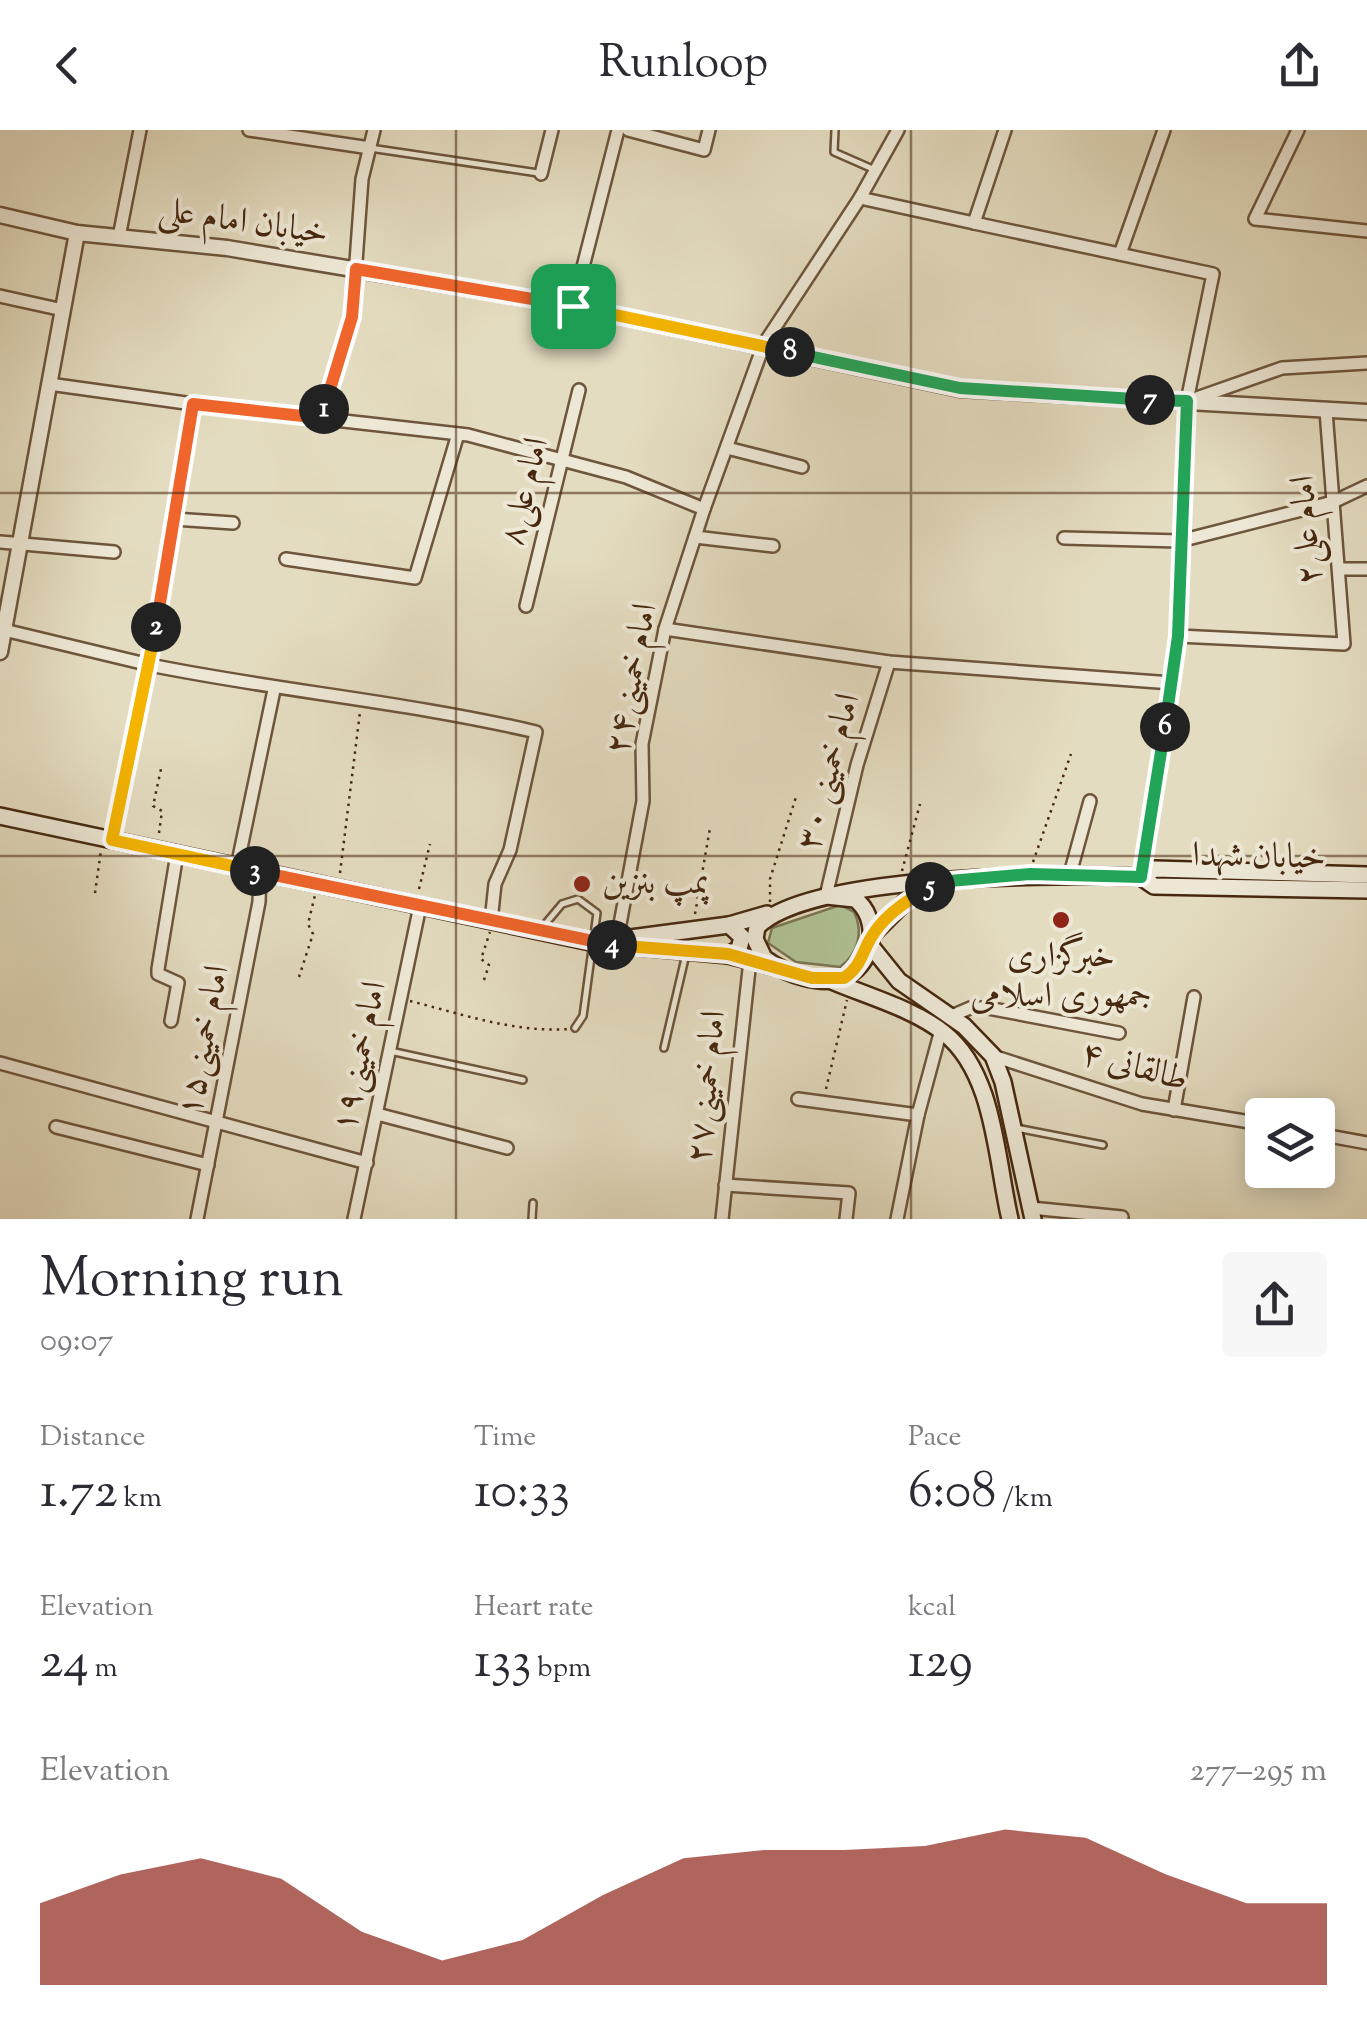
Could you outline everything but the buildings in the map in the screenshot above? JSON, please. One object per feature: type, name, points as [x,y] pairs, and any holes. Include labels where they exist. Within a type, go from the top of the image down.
[{"type":"main road","points":[[0,816],[595,943],[728,954],[828,979],[945,1024],[976,1077],[1010,1219]]},
{"type":"main road","name":"خیابان شهدا","points":[[826,896],[1030,874],[1141,877],[1155,869],[1367,890]]},
{"type":"main road","name":"خیابان شهدا","points":[[1261,880],[1367,874]]},
{"type":"main road","points":[[828,979],[844,978],[856,970],[871,940],[905,902],[938,882]]},
{"type":"main road","points":[[595,943],[729,925],[826,896],[856,900],[863,905],[871,940],[899,980],[945,1024],[993,1056],[1032,1213]]},
{"type":"main road","points":[[775,912],[757,927],[754,939],[764,958],[776,966]]},
{"type":"main road","points":[[728,954],[739,949],[742,937],[729,925]]},
{"type":"street","points":[[248,130],[370,148]]},
{"type":"street","points":[[321,418],[352,317],[362,179],[374,130]]},
{"type":"street","points":[[540,174],[552,130]]},
{"type":"street","points":[[573,306],[618,130]]},
{"type":"street","points":[[628,130],[704,150],[709,130]]},
{"type":"street","name":"امام خمینی۲۴","points":[[617,940],[643,801],[642,744],[666,629],[704,509],[764,344],[860,198],[898,130]]},
{"type":"street","points":[[974,222],[1005,130]]},
{"type":"street","points":[[1120,254],[1164,130]]},
{"type":"street","points":[[1298,130],[1255,220],[1367,231]]},
{"type":"street","points":[[119,237],[141,131]]},
{"type":"street","points":[[860,198],[1213,274],[1187,401],[1178,636],[1141,877]]},
{"type":"street","name":"خیابان امام علی","points":[[0,215],[77,232],[356,269],[573,306],[960,388],[1367,412]]},
{"type":"street","points":[[0,652],[77,232]]},
{"type":"street","points":[[0,296],[63,310]]},
{"type":"street","points":[[1187,401],[1282,368],[1365,363]]},
{"type":"street","points":[[49,384],[458,434],[626,476],[704,509]]},
{"type":"street","name":"امام علی۸","points":[[526,606],[579,390]]},
{"type":"street","points":[[108,839],[150,664],[193,404]]},
{"type":"street","name":"امام علی۲","points":[[1178,636],[1344,644],[1326,411]]},
{"type":"street","points":[[286,560],[415,578],[458,434]]},
{"type":"street","points":[[726,448],[802,467]]},
{"type":"street","points":[[1064,538],[1180,541],[1333,502],[1367,486]]},
{"type":"street","points":[[174,518],[233,523]]},
{"type":"street","points":[[695,537],[773,546]]},
{"type":"street","points":[[0,542],[114,552]]},
{"type":"street","points":[[1338,569],[1367,569]]},
{"type":"street","points":[[666,629],[889,662],[1172,684]]},
{"type":"street","points":[[4,630],[274,690],[470,716],[536,732],[510,850],[495,884],[493,922]]},
{"type":"street","name":"امام خمینی ۳۰","points":[[826,896],[857,764],[889,662]]},
{"type":"street","points":[[237,867],[274,690]]},
{"type":"street","points":[[1070,874],[1090,801]]},
{"type":"street","points":[[171,1021],[178,983],[158,974],[158,969],[176,854]]},
{"type":"street","name":"امام خمینی۱۵","points":[[196,1219],[219,1120],[259,902],[260,872]]},
{"type":"street","name":"امام خمینی۱۹","points":[[354,1219],[418,906]]},
{"type":"street","name":"امام خمینی۲۷","points":[[722,1219],[750,960]]},
{"type":"street","points":[[1174,1110],[1194,997]]},
{"type":"street","points":[[897,1219],[918,1115],[945,1024],[970,1008],[988,1008],[1119,1033]]},
{"type":"street","name":"طالقانی ۴","points":[[993,1056],[1142,1104],[1245,1121]]},
{"type":"street","points":[[0,1063],[367,1163]]},
{"type":"street","points":[[798,1099],[918,1115]]},
{"type":"street","points":[[377,1114],[507,1148]]},
{"type":"street","points":[[56,1128],[208,1165]]},
{"type":"street","points":[[1335,1137],[1367,1143]]},
{"type":"street","points":[[725,1185],[849,1193],[846,1219]]},
{"type":"street","points":[[1032,1213],[1122,1217]]},
{"type":"lane","points":[[835,130],[834,152],[875,170]]},
{"type":"lane","points":[[370,148],[540,174]]},
{"type":"lane","points":[[539,931],[562,904],[578,899],[597,912],[583,1016],[575,1028]]},
{"type":"lane","points":[[664,1048],[687,951]]},
{"type":"lane","points":[[390,1051],[523,1080]]},
{"type":"lane","points":[[1013,1128],[1103,1146]]},
{"type":"lane","points":[[532,1219],[533,1203]]},
{"type":"path","points":[[342,890],[339,862],[361,702]]},
{"type":"path","points":[[1030,874],[1071,754]]},
{"type":"path","points":[[156,850],[162,812],[153,806],[162,769]]},
{"type":"path","points":[[775,912],[770,879],[796,797]]},
{"type":"path","points":[[898,887],[920,804]]},
{"type":"path","points":[[692,930],[710,828]]},
{"type":"path","points":[[95,894],[108,839]]},
{"type":"path","points":[[418,906],[430,844]]},
{"type":"path","points":[[299,977],[313,934],[308,924],[318,884]]},
{"type":"path","points":[[484,980],[489,965],[482,960],[483,949],[493,922]]},
{"type":"path","points":[[824,1102],[850,989]]},
{"type":"path","points":[[401,999],[544,1031],[575,1028]]},
{"type":"green space","points":[[840,905],[854,912],[859,935],[851,956],[840,967],[796,962],[768,943],[772,928]]},
{"type":"place","name":"پمپ بنزین","points":[[582,884]]},
{"type":"place","name":"خبرگزاری جمهوری اسلامی","points":[[1061,920]]},
{"type":"route","points":[[356,269],[573,306],[960,388],[1044,396],[1187,401],[1178,636],[1141,877],[1030,874],[938,882],[905,902],[872,934],[856,970],[844,978],[828,979],[792,974],[728,954],[595,943],[112,840],[150,664],[193,404],[321,418],[352,317],[356,269]]}]
